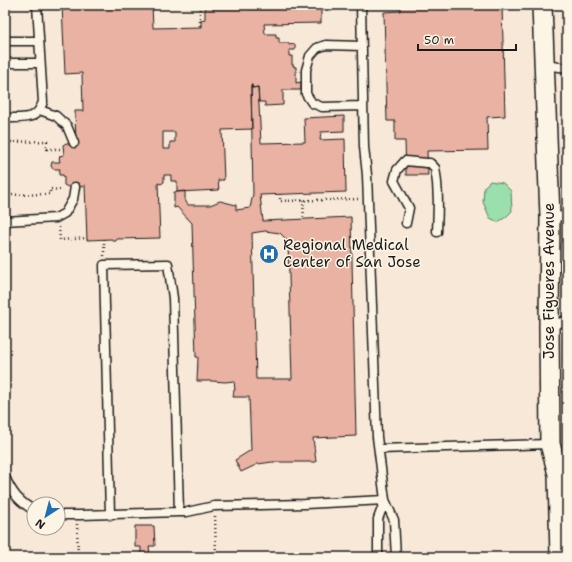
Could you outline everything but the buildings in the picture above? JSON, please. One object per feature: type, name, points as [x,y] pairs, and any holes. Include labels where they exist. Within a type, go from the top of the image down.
[{"type":"street","name":"Jose Figueres Avenue","points":[[542,5],[544,65],[558,216],[548,327],[550,444],[562,474],[563,495],[560,557]]},
{"type":"lane","points":[[5,118],[24,118],[34,115],[40,110],[42,102],[37,5]]},
{"type":"lane","points":[[361,5],[364,148],[367,175],[378,437],[385,500],[394,520],[396,557]]},
{"type":"lane","points":[[5,41],[39,41]]},
{"type":"lane","points":[[362,46],[326,45],[317,48],[310,56],[306,70],[306,94],[312,102],[322,108],[363,106]]},
{"type":"lane","points":[[5,63],[40,63]]},
{"type":"lane","points":[[544,65],[567,68]]},
{"type":"lane","points":[[40,110],[56,116],[67,126],[74,143]]},
{"type":"lane","points":[[406,223],[408,208],[394,181],[397,170],[405,161],[427,162],[435,168],[437,178],[439,196],[437,232]]},
{"type":"lane","points":[[5,221],[56,218],[64,212],[73,199],[75,187]]},
{"type":"lane","points":[[110,515],[104,265],[168,264],[173,298],[179,512]]},
{"type":"lane","points":[[548,327],[567,320]]},
{"type":"lane","points":[[379,449],[550,444]]},
{"type":"lane","points":[[5,477],[10,488],[26,506]]},
{"type":"lane","points":[[66,515],[187,512],[214,506],[289,505],[385,500]]},
{"type":"lane","points":[[378,557],[378,519],[385,500]]},
{"type":"path","points":[[200,5],[200,27]]},
{"type":"path","points":[[5,152],[7,152],[7,142],[47,141],[47,149],[63,149]]},
{"type":"path","points":[[5,186],[9,186],[9,195],[50,194],[50,189],[63,190]]},
{"type":"path","points":[[280,194],[280,201],[363,199]]},
{"type":"path","points":[[303,200],[304,219]]},
{"type":"path","points":[[59,227],[60,240],[87,238]]},
{"type":"path","points":[[104,239],[104,265]]},
{"type":"path","points":[[215,513],[216,557]]},
{"type":"path","points":[[77,521],[78,557]]},
{"type":"green space","points":[[490,181],[503,183],[511,191],[512,211],[498,222],[490,218],[483,202],[484,187]]},
{"type":"place","name":"Regional Medical Center of San Jose","points":[[269,254]]}]
